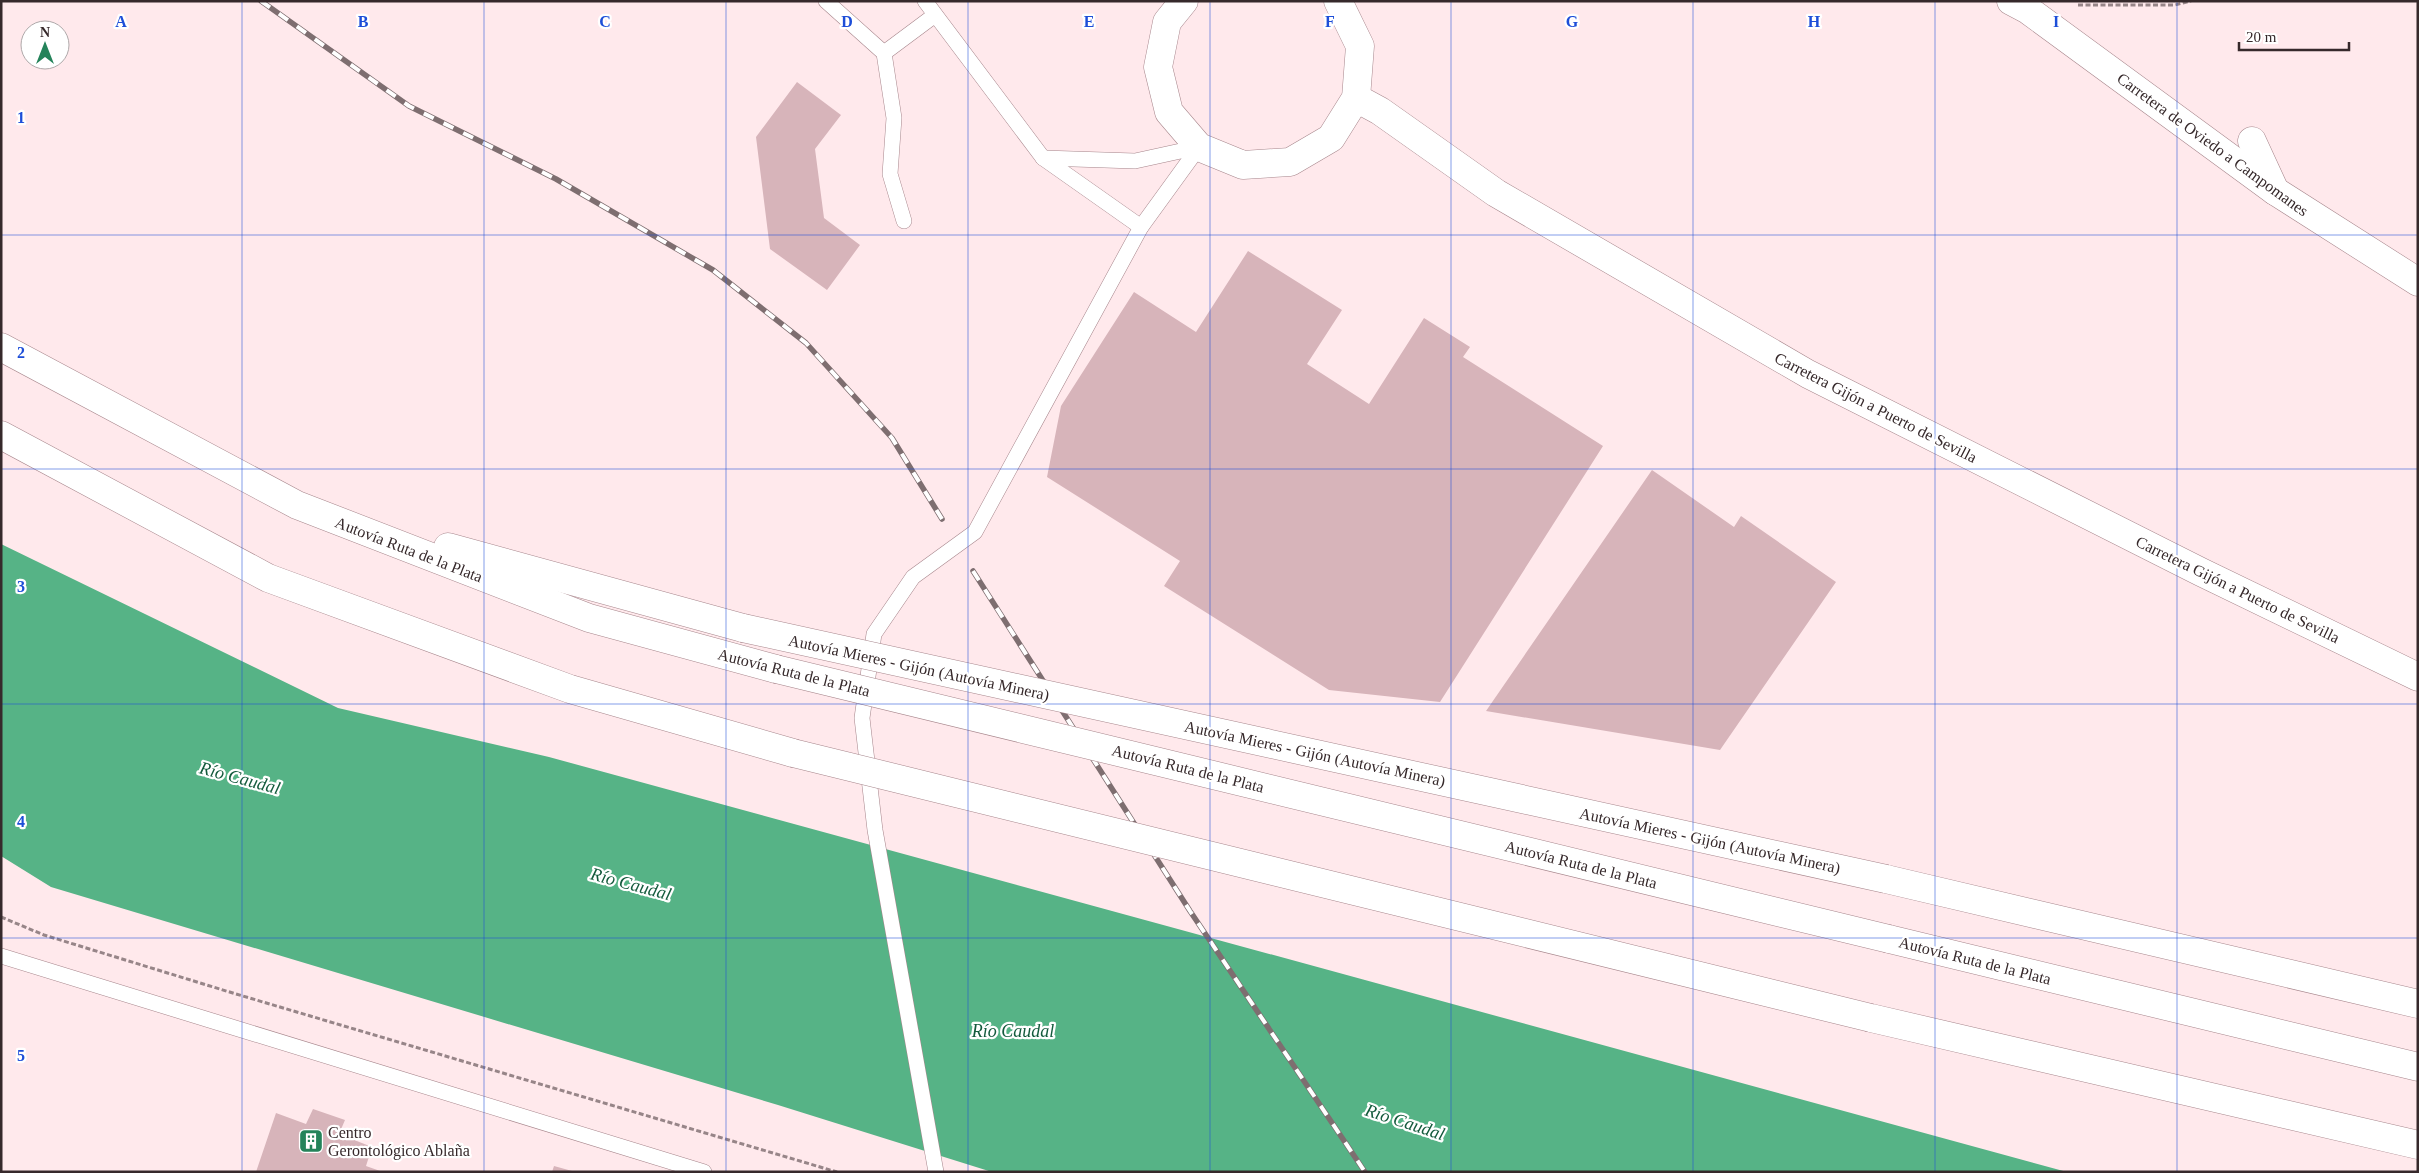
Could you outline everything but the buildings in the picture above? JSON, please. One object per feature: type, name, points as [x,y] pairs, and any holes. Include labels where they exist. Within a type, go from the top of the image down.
[{"type":"main road","points":[[1184,1],[1167,22],[1158,67],[1169,112],[1199,147],[1243,165],[1290,162],[1331,138],[1356,98],[1360,46],[1338,1]]},
{"type":"main road","name":"Carretera de Oviedo a Campomanes","points":[[2020,6],[2275,191],[2418,282]]},
{"type":"main road","name":"Carretera Gijón a Puerto de Sevilla","points":[[1356,98],[1380,111],[1496,193],[1808,374],[2201,572],[2418,677]]},
{"type":"main road","points":[[2252,141],[2275,191]]},
{"type":"main road","name":"Autovía Ruta de la Plata","points":[[1,347],[297,505],[589,618],[776,669],[2418,1066]]},
{"type":"main road","points":[[1,435],[268,578],[570,690],[793,753],[1871,1018],[2418,1146]]},
{"type":"main road","name":"Autovía Mieres - Gijón (Autovía Minera)","points":[[297,505],[743,628],[1886,879],[2418,1004]]},
{"type":"lane","points":[[826,1],[884,52],[894,118],[890,174],[904,221]]},
{"type":"lane","points":[[925,1],[1044,158],[1141,227]]},
{"type":"lane","points":[[884,52],[935,15]]},
{"type":"lane","points":[[1044,158],[1135,161],[1199,147]]},
{"type":"lane","points":[[936,1168],[875,830],[862,718],[874,634],[913,577],[975,532],[1141,227],[1199,147]]},
{"type":"lane","points":[[1,956],[704,1172]]},
{"type":"path","points":[[2020,6],[2046,4],[2175,5],[2191,1]]},
{"type":"path","points":[[1,917],[44,935],[227,992],[837,1172]]},
{"type":"water","name":"Río Caudal","points":[[1,544],[338,708],[549,757],[2067,1172],[992,1172],[778,1105],[51,887],[1,856]]},
{"type":"railway","points":[[261,1],[409,106],[556,179],[713,270],[806,343],[892,438],[942,519]]},
{"type":"railway","points":[[973,571],[1190,911],[1365,1172]]},
{"type":"place","name":"Centro Gerontológico Ablaña","points":[[311,1141]]}]
